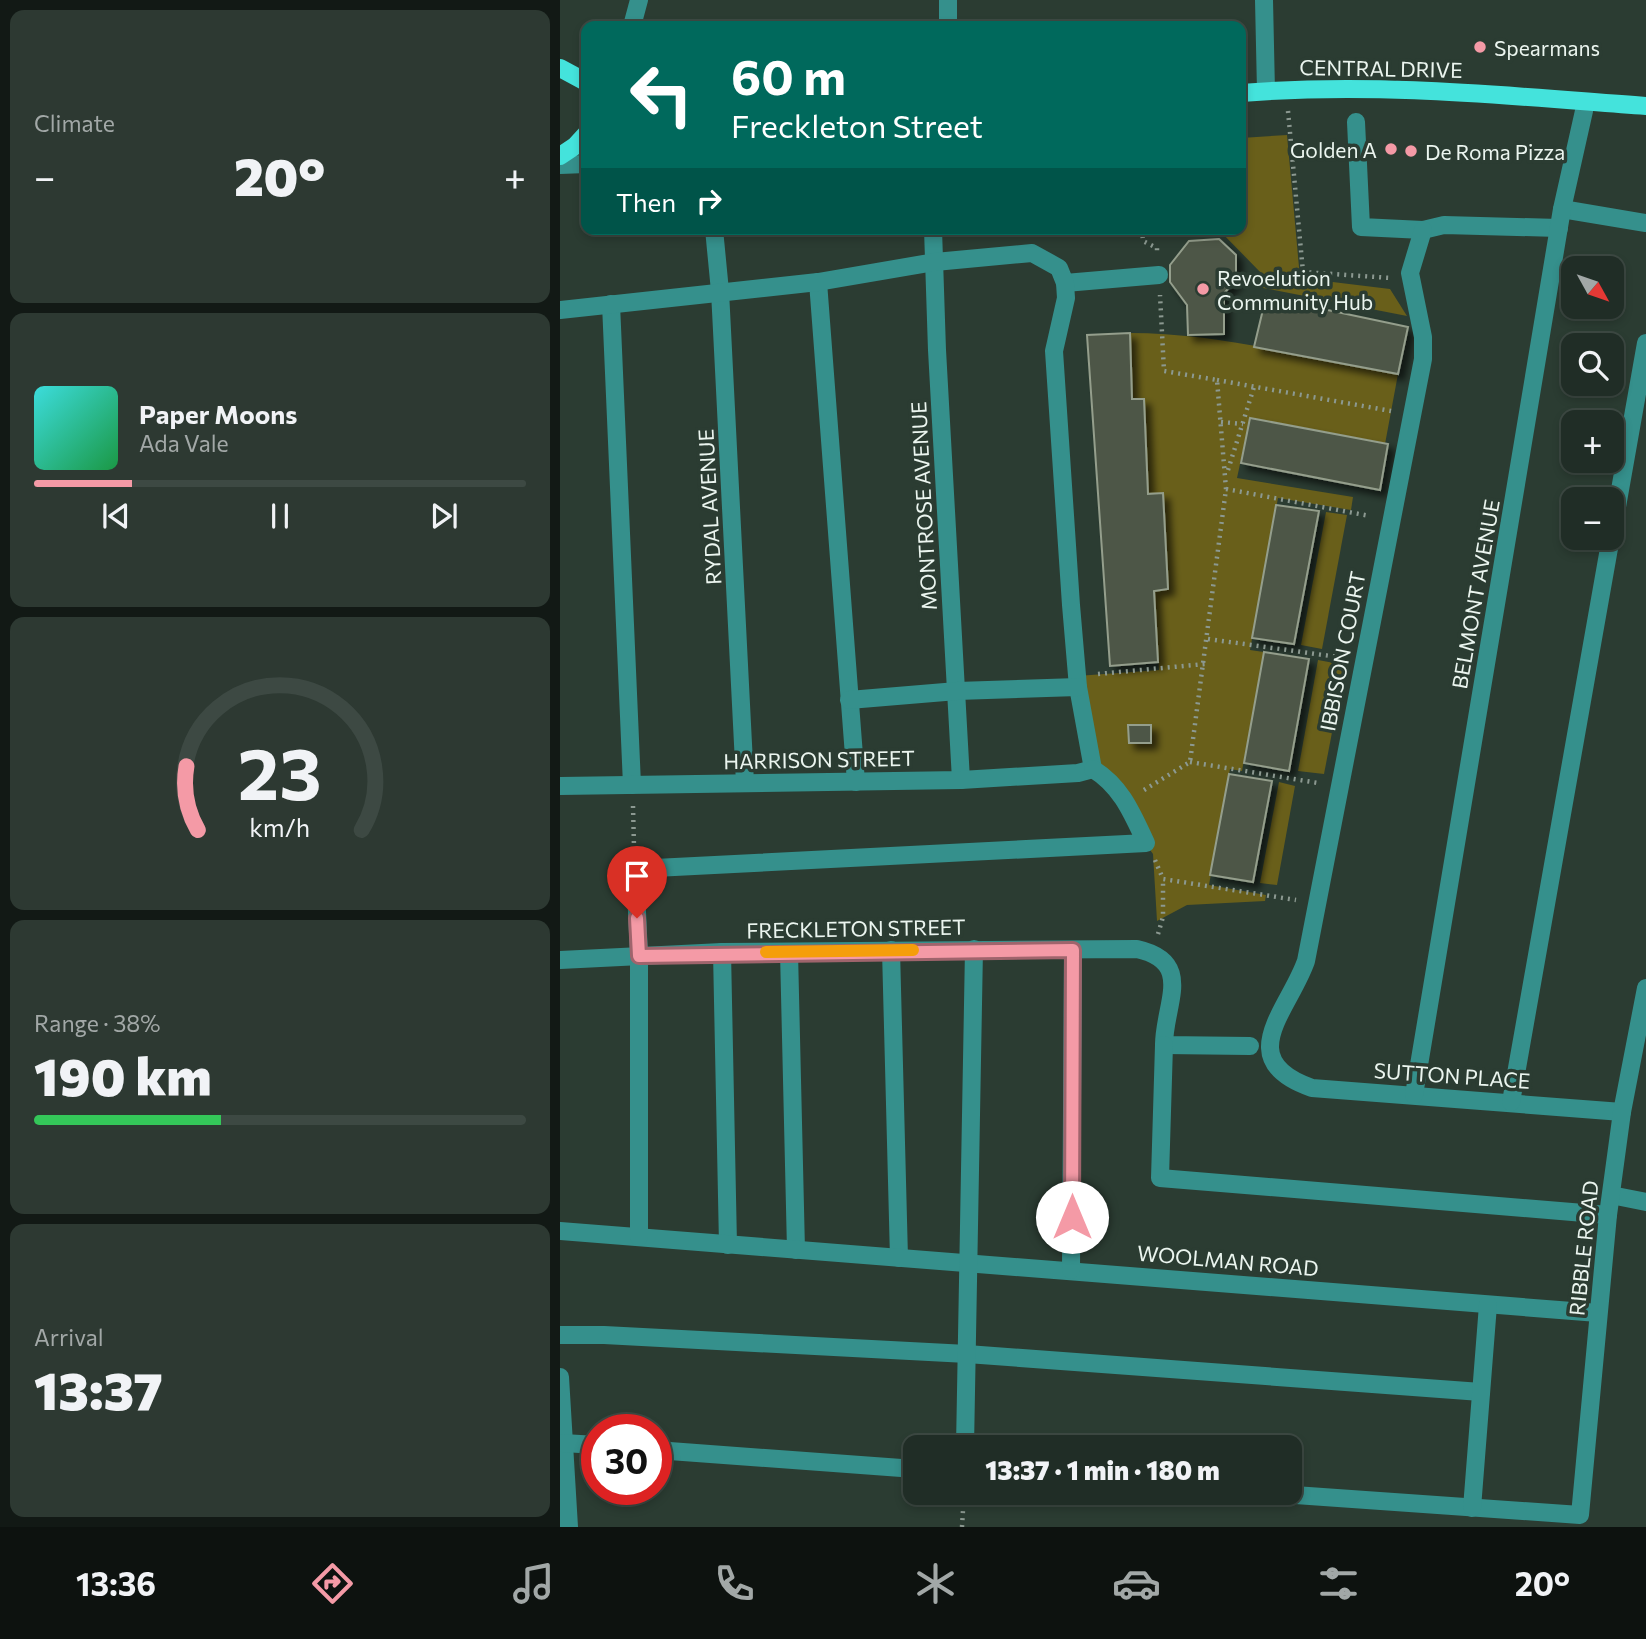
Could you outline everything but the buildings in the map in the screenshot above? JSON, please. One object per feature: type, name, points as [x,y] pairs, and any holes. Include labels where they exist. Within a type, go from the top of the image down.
[{"type":"main road","points":[[560,68],[581,79]]},
{"type":"main road","name":"CENTRAL DRIVE","points":[[1246,93],[1355,87],[1455,90],[1646,106]]},
{"type":"main road","points":[[560,156],[581,139]]},
{"type":"street","points":[[633,21],[639,0]]},
{"type":"street","points":[[948,0],[948,21]]},
{"type":"street","points":[[1264,0],[1266,91]]},
{"type":"street","name":"BELMONT AVENUE","points":[[1414,1095],[1562,209],[1587,102]]},
{"type":"street","points":[[1356,122],[1361,227],[1423,230],[1444,225],[1559,228]]},
{"type":"street","points":[[560,165],[581,164]]},
{"type":"street","points":[[1562,209],[1646,223]]},
{"type":"street","name":"IBBISON COURT","points":[[1282,1073],[1273,1061],[1270,1035],[1274,1022],[1298,984],[1318,904],[1423,359],[1423,337],[1411,280],[1413,256],[1423,230]]},
{"type":"street","name":"RYDAL AVENUE","points":[[715,235],[720,290],[746,783]]},
{"type":"street","name":"MONTROSE AVENUE","points":[[933,235],[937,350],[961,780]]},
{"type":"street","points":[[560,310],[720,290],[818,282],[935,262],[1032,253],[1059,268],[1065,283],[1066,298],[1054,351],[1085,771],[1110,779],[1126,800],[1146,843],[635,869],[639,956],[639,1237]]},
{"type":"street","points":[[1065,283],[1159,275]]},
{"type":"street","points":[[818,282],[856,782]]},
{"type":"street","points":[[611,304],[632,785]]},
{"type":"street","points":[[1621,487],[1646,344]]},
{"type":"street","points":[[1511,1102],[1610,550]]},
{"type":"street","points":[[849,700],[1077,682]]},
{"type":"street","name":"HARRISON STREET","points":[[560,786],[961,780],[1085,771]]},
{"type":"street","points":[[965,1435],[974,949]]},
{"type":"street","name":"FRECKLETON STREET","points":[[560,960],[722,952],[974,949],[1137,949],[1153,953]]},
{"type":"street","points":[[891,950],[899,1258]]},
{"type":"street","points":[[1071,1270],[1073,950]]},
{"type":"street","points":[[722,952],[729,1244]]},
{"type":"street","points":[[789,952],[796,1250]]},
{"type":"street","points":[[1153,953],[1165,961],[1173,983],[1165,1020],[1160,1178],[1608,1215]]},
{"type":"street","name":"RIBBLE ROAD","points":[[1472,1508],[1580,1516],[1608,1215],[1622,1112],[1646,988]]},
{"type":"street","points":[[1164,1045],[1250,1046]]},
{"type":"street","name":"SUTTON PLACE","points":[[1282,1073],[1295,1082],[1312,1087],[1622,1112]]},
{"type":"street","points":[[1611,1195],[1646,1202]]},
{"type":"street","name":"WOOLMAN ROAD","points":[[560,1231],[1598,1313]]},
{"type":"street","points":[[1302,1496],[1472,1508],[1488,1305]]},
{"type":"street","points":[[560,1335],[967,1354],[1481,1392]]},
{"type":"street","points":[[560,1377],[569,1527]]},
{"type":"street","points":[[563,1443],[581,1444]]},
{"type":"street","points":[[672,1451],[903,1468]]},
{"type":"path","points":[[1286,89],[1303,272],[1411,280]]},
{"type":"path","points":[[1142,235],[1143,242],[1157,248],[1164,371],[1413,415]]},
{"type":"path","points":[[1190,762],[1226,489],[1227,473],[1217,380]]},
{"type":"path","points":[[1227,473],[1254,387]]},
{"type":"path","points":[[1221,422],[1243,424]]},
{"type":"path","points":[[1226,489],[1391,519]]},
{"type":"path","points":[[1208,639],[1363,662]]},
{"type":"path","points":[[1077,682],[1205,664]]},
{"type":"path","points":[[1126,800],[1190,762],[1340,786]]},
{"type":"path","points":[[632,785],[635,869]]},
{"type":"path","points":[[1146,843],[1163,879],[1163,917],[1153,953]]},
{"type":"path","points":[[1163,879],[1318,904]]},
{"type":"path","points":[[962,1527],[963,1505]]},
{"type":"shaded area","points":[[1287,135],[1300,278],[1390,289],[1407,316],[1263,288],[1263,275],[1224,235],[1246,235],[1246,138]]},
{"type":"shaded area","points":[[1130,333],[1231,342],[1398,374],[1385,444],[1250,418],[1237,478],[1353,497],[1351,510],[1278,498],[1250,650],[1264,652],[1242,771],[1230,769],[1209,885],[1266,895],[1265,901],[1187,905],[1157,921],[1153,854],[1093,769],[1077,676],[1159,670],[1154,591],[1167,589],[1148,494],[1144,399],[1132,399]]},
{"type":"shaded area","points":[[1326,512],[1347,515],[1322,649],[1301,645]]},
{"type":"shaded area","points":[[1318,660],[1345,665],[1324,774],[1298,771]]},
{"type":"shaded area","points":[[1279,782],[1295,786],[1277,885],[1260,883]]},
{"type":"slow traffic","points":[[766,952],[913,950]]},
{"type":"place","name":"Spearmans","points":[[1480,47]]},
{"type":"place","name":"Golden A","points":[[1391,149]]},
{"type":"place","name":"De Roma Pizza","points":[[1411,151]]},
{"type":"place","name":"Revoelution Community Hub","points":[[1203,289]]},
{"type":"route","points":[[637,918],[639,956],[722,952],[1073,950],[1072,1217]]}]
